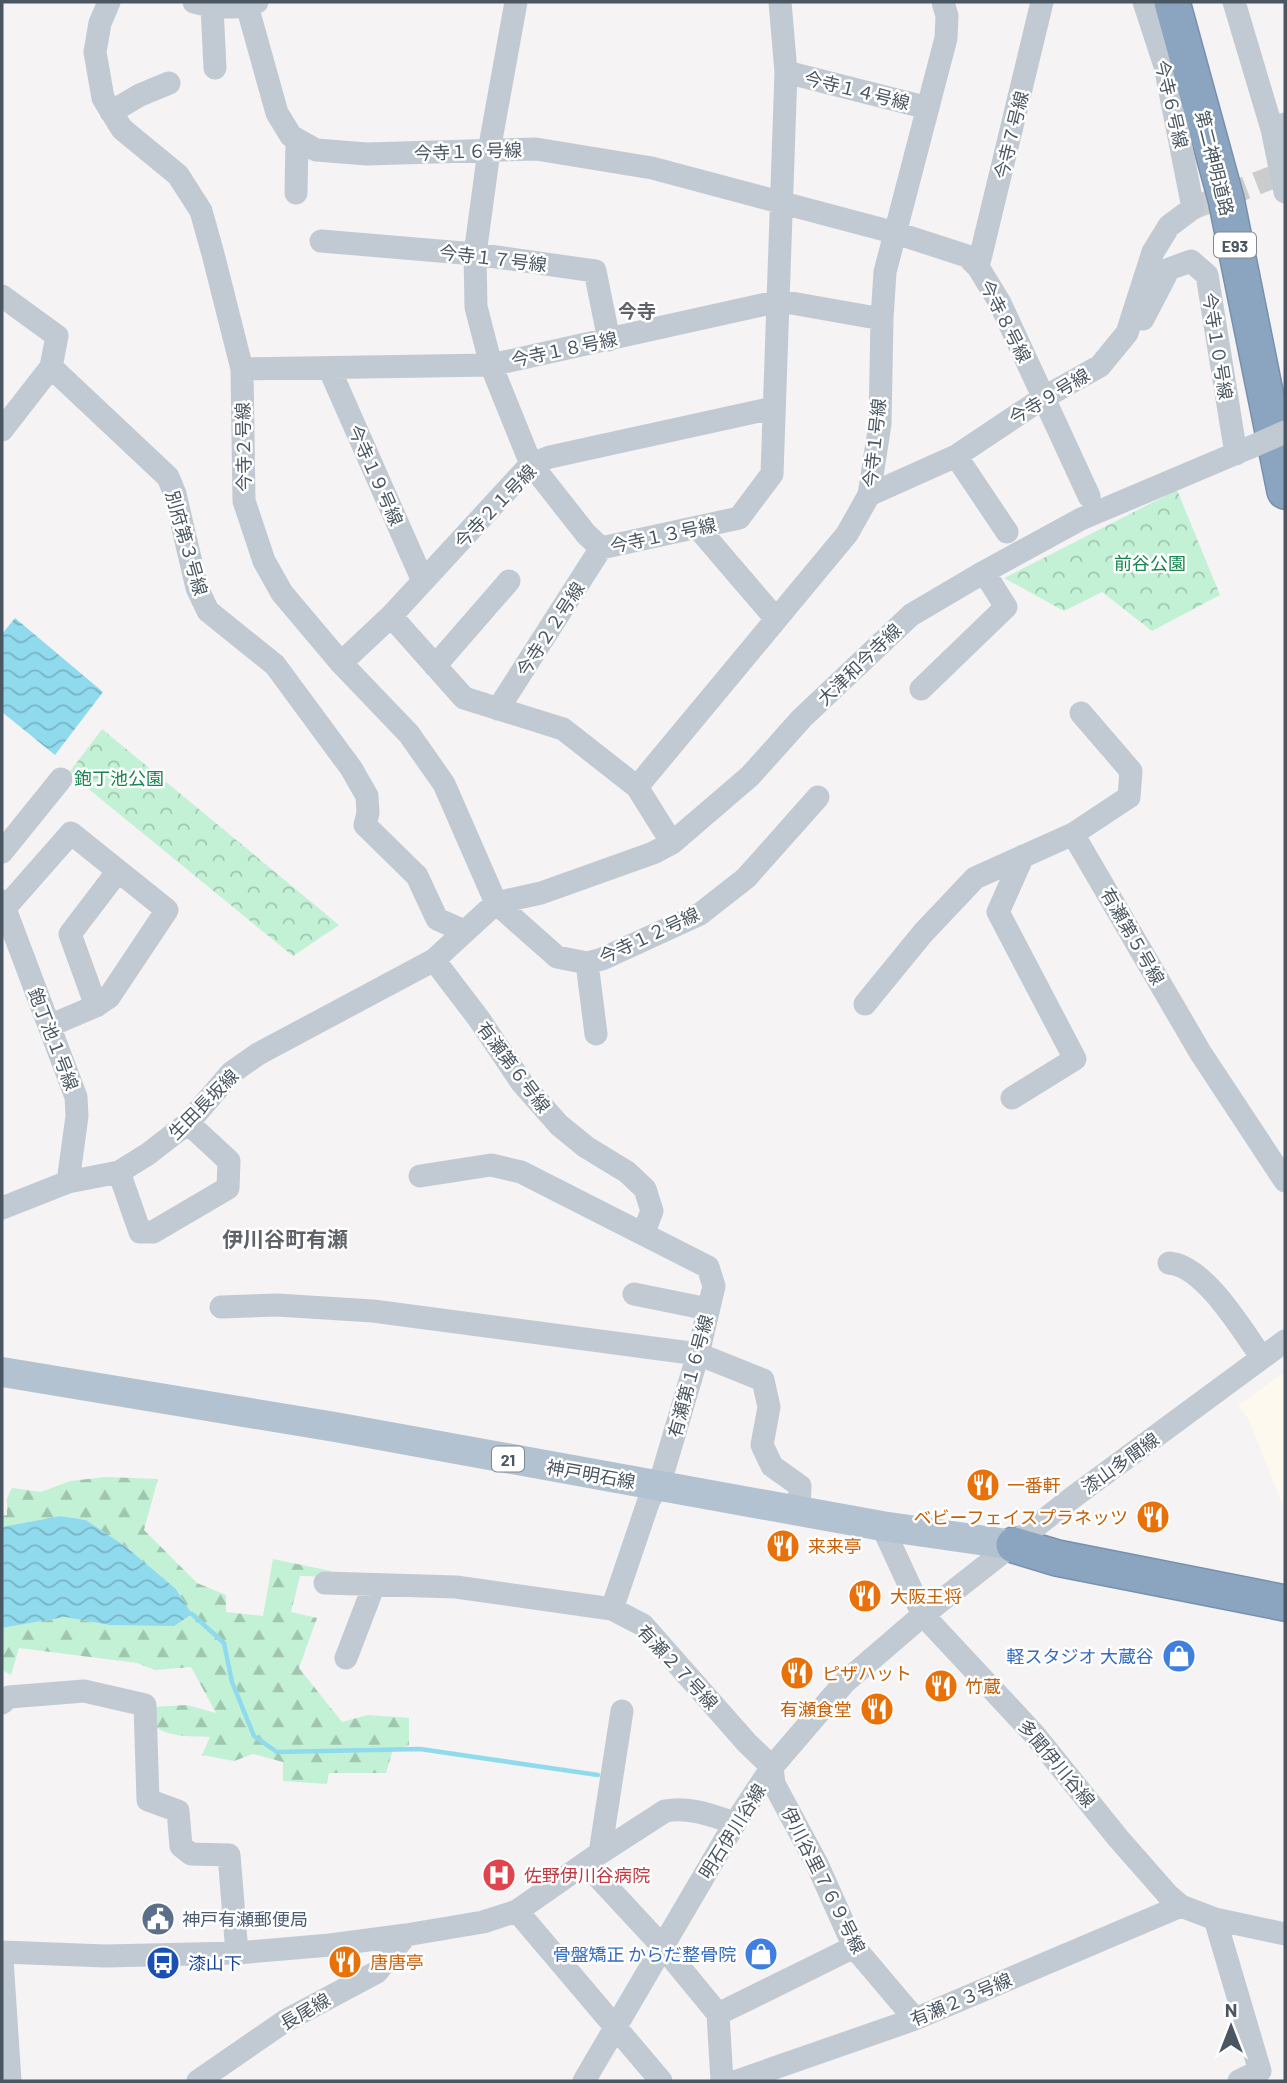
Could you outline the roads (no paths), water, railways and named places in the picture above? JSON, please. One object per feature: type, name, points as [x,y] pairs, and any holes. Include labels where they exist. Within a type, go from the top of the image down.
[{"type":"highway","name":"第二神明道路","points":[[1172,2],[1226,199],[1285,491]]},
{"type":"highway","name":"第二神明道路","points":[[1196,2],[1248,194],[1285,376]]},
{"type":"highway","points":[[1014,1545],[1085,1547],[1285,1583]]},
{"type":"highway","points":[[1014,1545],[1057,1558],[1285,1603]]},
{"type":"main road","name":"神戸明石線","points":[[2,1372],[335,1427],[882,1526],[1014,1545]]},
{"type":"street","name":"今寺２号線","points":[[109,2],[100,23],[95,52],[103,98],[122,129],[178,176],[201,211],[242,369],[244,500],[264,561],[282,593],[341,663],[409,734],[444,784],[496,903]]},
{"type":"street","name":"今寺１３号線","points":[[516,2],[489,150],[475,254],[476,307],[491,365],[531,464],[586,534],[601,548],[739,518],[772,474],[786,72],[780,2]]},
{"type":"street","name":"今寺１号線","points":[[637,787],[847,534],[869,495],[880,424],[885,272],[946,38],[946,2]]},
{"type":"street","name":"今寺７号線","points":[[978,267],[1042,2]]},
{"type":"street","name":"今寺６号線","points":[[1144,2],[1165,66],[1193,208]]},
{"type":"street","points":[[1234,2],[1279,126],[1285,192]]},
{"type":"street","points":[[215,68],[203,4],[250,3],[277,113],[291,136],[297,140],[296,193]]},
{"type":"street","name":"今寺１４号線","points":[[786,72],[928,108]]},
{"type":"street","points":[[111,111],[169,83]]},
{"type":"street","name":"今寺１６号線","points":[[297,140],[316,150],[367,154],[536,149],[652,169],[896,233]]},
{"type":"street","name":"今寺９号線","points":[[869,495],[956,456],[1044,398],[1100,366],[1127,333],[1153,252],[1169,226],[1193,208]]},
{"type":"street","name":"今寺８号線","points":[[896,233],[967,256],[978,267],[1000,303],[1089,496]]},
{"type":"street","name":"今寺１７号線","points":[[321,242],[475,254],[595,271],[609,340]]},
{"type":"street","name":"今寺１０号線","points":[[1127,333],[1144,318],[1169,269],[1191,261],[1207,275],[1244,450]]},
{"type":"street","points":[[2,296],[57,336],[51,367],[2,430]]},
{"type":"street","name":"今寺１８号線","points":[[242,369],[491,365],[780,301],[882,319]]},
{"type":"street","name":"別府第３号線","points":[[51,367],[168,477],[175,494],[197,588],[208,611],[275,664],[351,768],[367,796],[368,813],[365,825],[417,876],[437,919],[464,931]]},
{"type":"street","name":"今寺１９号線","points":[[329,368],[423,581]]},
{"type":"street","name":"今寺２１号線","points":[[341,663],[391,616],[531,464],[550,457],[773,408]]},
{"type":"street","name":"大津和今寺線","points":[[464,931],[496,903],[541,893],[653,853],[673,843],[750,776],[802,718],[911,615],[1081,519],[1285,432]]},
{"type":"street","points":[[956,456],[1007,533]]},
{"type":"street","points":[[698,528],[776,619]]},
{"type":"street","name":"今寺２２号線","points":[[498,709],[601,548]]},
{"type":"street","points":[[922,689],[1006,607],[984,572]]},
{"type":"street","points":[[435,666],[509,581]]},
{"type":"street","points":[[391,616],[464,698],[563,729],[637,787],[673,843]]},
{"type":"street","points":[[865,1004],[923,933],[975,878],[1073,834],[1129,797],[1132,771],[1081,713]]},
{"type":"street","points":[[2,852],[61,779]]},
{"type":"street","name":"今寺１２号線","points":[[496,903],[557,957],[587,963],[602,959],[700,914],[746,878],[818,797]]},
{"type":"street","points":[[3,904],[71,833],[167,910],[109,997],[96,1006],[49,1027]]},
{"type":"street","name":"有瀬第５号線","points":[[1073,834],[1200,1052],[1285,1181]]},
{"type":"street","points":[[1012,1098],[1075,1059],[998,912],[1023,856]]},
{"type":"street","points":[[96,1006],[70,934],[118,871]]},
{"type":"street","name":"鉋丁池１号線","points":[[3,904],[76,1097],[78,1116],[68,1182]]},
{"type":"street","name":"生田長坂線","points":[[2,1208],[68,1182],[119,1172],[148,1154],[188,1123],[231,1073],[258,1054],[434,960],[464,931]]},
{"type":"street","name":"有瀬第６号線","points":[[434,960],[479,1019],[522,1083],[559,1125],[586,1147],[627,1172],[645,1189],[652,1211],[643,1234]]},
{"type":"street","points":[[587,963],[596,1034]]},
{"type":"street","points":[[119,1172],[140,1231],[153,1231],[228,1188],[229,1161],[188,1123]]},
{"type":"street","points":[[420,1176],[491,1165],[521,1172],[643,1234]]},
{"type":"street","name":"有瀬第１６号線","points":[[643,1234],[708,1267],[714,1286],[698,1354],[659,1486]]},
{"type":"street","points":[[1170,1263],[1179,1264],[1207,1284],[1278,1349]]},
{"type":"street","points":[[634,1294],[708,1309]]},
{"type":"street","points":[[221,1307],[277,1305],[373,1311],[698,1354],[763,1380],[769,1407],[762,1445],[772,1466],[800,1486],[799,1511]]},
{"type":"street","name":"漆山多聞線","points":[[923,1615],[1072,1498],[1278,1349]]},
{"type":"street","points":[[612,1609],[649,1500],[659,1486]]},
{"type":"street","name":"多聞伊川谷線","points":[[882,1526],[923,1615],[1034,1734],[1168,1895],[1181,1906],[1214,1919],[1285,1934]]},
{"type":"street","name":"有瀬２７号線","points":[[326,1583],[456,1587],[612,1609],[643,1625],[747,1743],[772,1767]]},
{"type":"street","points":[[346,1658],[374,1585]]},
{"type":"street","name":"明石伊川谷線","points":[[584,2081],[735,1823],[772,1767],[845,1682],[923,1615]]},
{"type":"street","points":[[5,1700],[84,1691],[145,1705],[148,1800],[178,1811],[181,1846],[191,1854],[229,1855],[237,1953]]},
{"type":"street","points":[[622,1711],[593,1858],[718,2014],[722,2081]]},
{"type":"street","name":"伊川谷里７６９号線","points":[[772,1767],[774,1784],[817,1864],[854,1947],[915,2019]]},
{"type":"street","points":[[2,1952],[105,1956],[237,1953],[406,1936],[483,1922],[517,1911],[665,1811],[678,1808],[735,1823]]},
{"type":"street","name":"有瀬２３号線","points":[[737,2081],[915,2019],[1181,1906]]},
{"type":"street","points":[[517,1911],[662,2081]]},
{"type":"street","points":[[1214,1919],[1260,2071],[1239,2081]]},
{"type":"street","name":"長尾線","points":[[198,2081],[285,2021],[377,1972],[406,1936]]},
{"type":"street","points":[[718,2014],[854,1947]]},
{"type":"street","points":[[2,1959],[10,2081]]},
{"type":"water","points":[[15,618],[103,692],[55,755],[2,712],[2,634]]},
{"type":"water","points":[[60,1516],[86,1520],[125,1546],[176,1589],[192,1614],[174,1626],[109,1625],[65,1617],[2,1628],[2,1527]]},
{"type":"waterway","points":[[188,1613],[224,1643],[232,1682],[254,1736],[277,1752],[420,1749],[598,1775]]},
{"type":"tunnel","points":[[1193,208],[1281,174]]},
{"type":"place","name":"一番軒","points":[[983,1485]]},
{"type":"place","name":"ベビーフェイスプラネッツ","points":[[1153,1517]]},
{"type":"place","name":"来来亭","points":[[783,1546]]},
{"type":"place","name":"大阪王将","points":[[865,1596]]},
{"type":"place","name":"軽スタジオ 大蔵谷","points":[[1179,1656]]},
{"type":"place","name":"ピザハット","points":[[797,1673]]},
{"type":"place","name":"竹蔵","points":[[941,1686]]},
{"type":"place","name":"有瀬食堂","points":[[877,1709]]},
{"type":"place","name":"佐野伊川谷病院","points":[[499,1875]]},
{"type":"place","name":"神戸有瀬郵便局","points":[[158,1919]]},
{"type":"place","name":"骨盤矯正 からだ整骨院","points":[[761,1954]]},
{"type":"place","name":"唐唐亭","points":[[345,1962]]},
{"type":"place","name":"漆山下","points":[[163,1963]]},
{"type":"district","name":"今寺","points":[[637,310]]},
{"type":"district","name":"伊川谷町有瀬","points":[[285,1238]]},
{"type":"park label","name":"前谷公園","points":[[1150,563]]},
{"type":"park label","name":"鉋丁池公園","points":[[119,778]]}]
